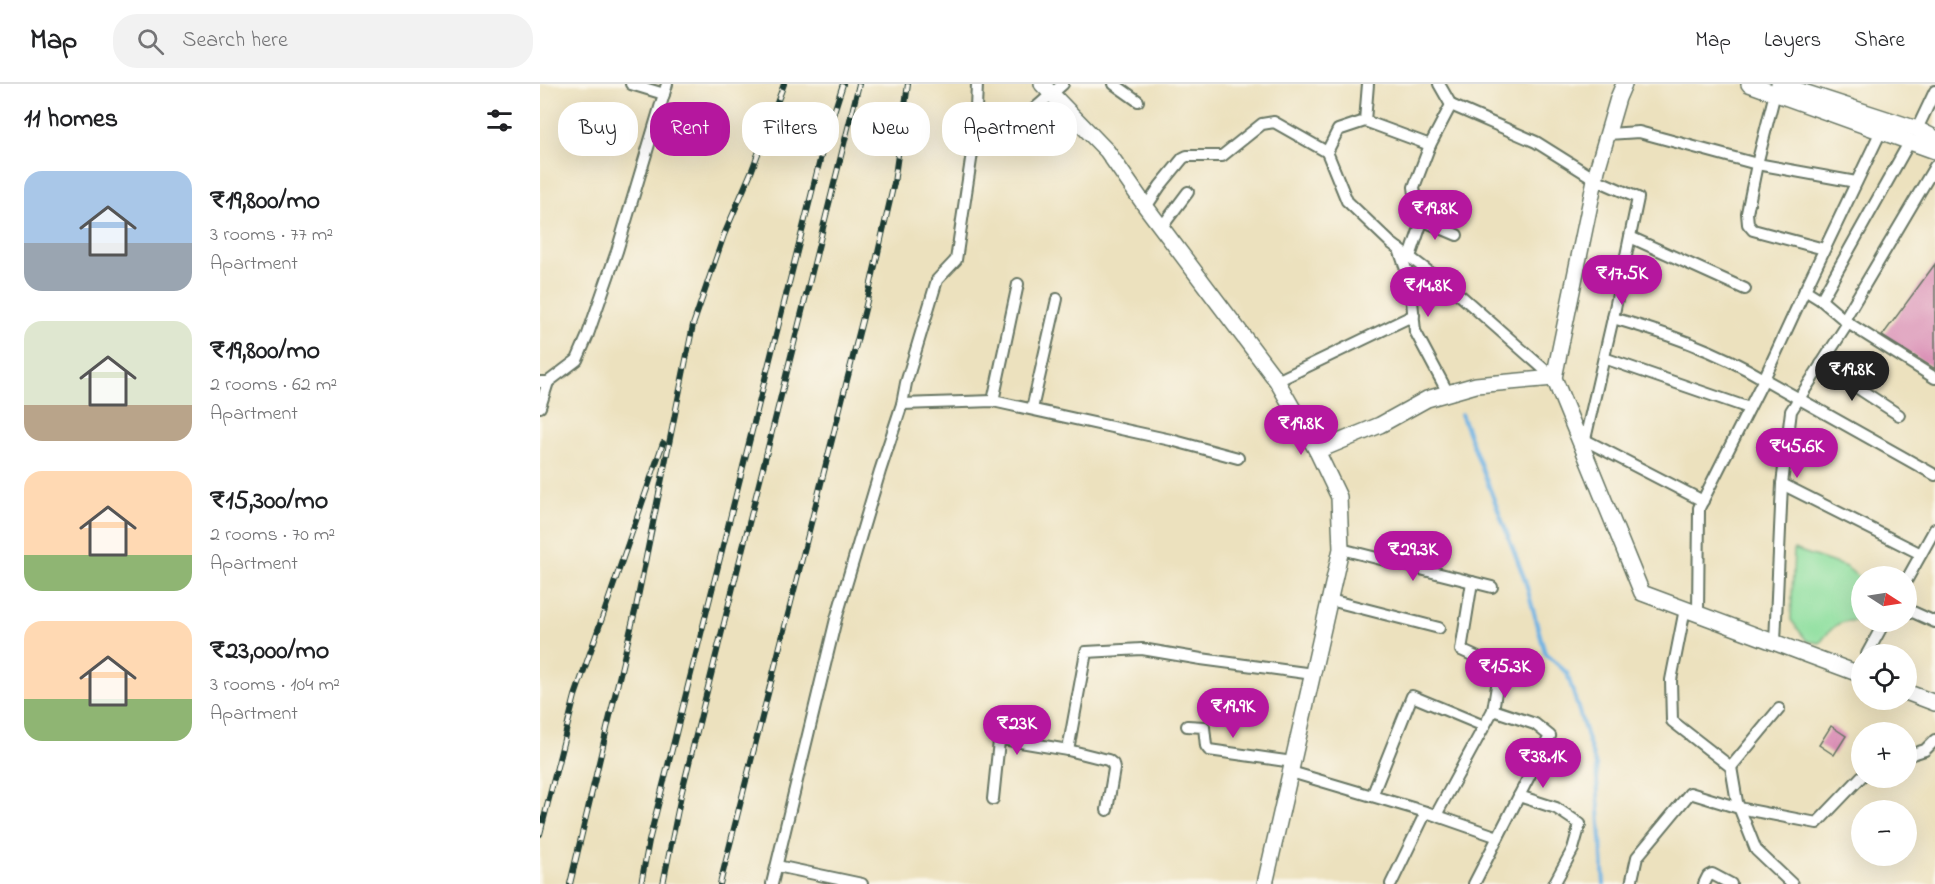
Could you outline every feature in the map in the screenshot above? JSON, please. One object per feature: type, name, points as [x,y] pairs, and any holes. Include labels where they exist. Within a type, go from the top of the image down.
[{"type":"street","points":[[540,407],[544,382],[577,360],[587,337],[617,251],[665,89],[631,84]]},
{"type":"street","points":[[976,102],[977,84]]},
{"type":"street","points":[[1114,84],[1138,101]]},
{"type":"street","points":[[1365,121],[1368,84]]},
{"type":"street","points":[[1436,84],[1451,105],[1536,142],[1595,179],[1638,198],[1584,444]]},
{"type":"street","points":[[1554,378],[1595,179],[1624,84]]},
{"type":"street","points":[[1749,84],[1777,89],[1914,135],[1935,151]]},
{"type":"street","points":[[1038,102],[1053,87],[1107,151],[1161,228],[1277,381],[1317,451],[1339,497],[1341,549],[1265,884]]},
{"type":"street","points":[[1777,89],[1881,131],[1935,138]]},
{"type":"street","points":[[1777,89],[1757,164],[1747,213],[1748,224],[1753,230],[1824,249]]},
{"type":"street","points":[[1821,300],[1914,135],[1935,91]]},
{"type":"street","points":[[1410,257],[1427,207],[1415,194],[1414,187],[1430,145],[1451,105]]},
{"type":"street","points":[[1327,152],[1338,130],[1365,121],[1430,145]]},
{"type":"street","points":[[1146,207],[1183,158],[1222,156],[1262,124],[1274,122],[1327,152],[1347,201],[1399,249],[1461,296],[1554,378],[1584,444],[1642,593],[1851,668]]},
{"type":"street","points":[[1792,884],[1756,850],[1739,808],[1731,767],[1672,721],[1671,680],[1692,611],[1699,508],[1764,379],[1881,131]]},
{"type":"street","points":[[1608,134],[1639,132],[1757,164],[1856,182]]},
{"type":"street","points":[[772,884],[837,619],[902,404],[906,382],[937,280],[956,260],[972,156]]},
{"type":"street","points":[[1775,642],[1782,484],[1791,411],[1821,364],[1935,166]]},
{"type":"street","points":[[1161,228],[1188,192]]},
{"type":"street","points":[[1424,221],[1457,235]]},
{"type":"street","points":[[1630,237],[1745,289]]},
{"type":"street","points":[[1399,249],[1410,282],[1415,331],[1448,393]]},
{"type":"street","points":[[993,401],[1018,284]]},
{"type":"street","points":[[1805,290],[1846,321],[1935,378]]},
{"type":"street","points":[[1032,409],[1058,299]]},
{"type":"street","points":[[1277,381],[1414,315]]},
{"type":"street","points":[[1613,318],[1668,334],[1731,360],[1935,475]]},
{"type":"street","points":[[1604,358],[1749,408]]},
{"type":"street","points":[[1821,364],[1899,415]]},
{"type":"street","points":[[1317,451],[1380,425],[1427,399],[1476,385],[1554,378]]},
{"type":"street","points":[[902,404],[993,401],[1171,440],[1238,458]]},
{"type":"street","points":[[1584,444],[1703,501]]},
{"type":"street","points":[[1782,484],[1921,554]]},
{"type":"street","points":[[1914,566],[1935,529]]},
{"type":"street","points":[[1341,549],[1491,587]]},
{"type":"street","points":[[1390,884],[1493,710],[1500,669],[1461,650],[1472,582]]},
{"type":"street","points":[[1330,600],[1439,628]]},
{"type":"street","points":[[1917,614],[1935,622]]},
{"type":"street","points":[[1068,750],[1086,652],[1142,649],[1313,674]]},
{"type":"street","points":[[1372,796],[1412,696],[1484,726]]},
{"type":"street","points":[[1917,696],[1935,703]]},
{"type":"street","points":[[1731,767],[1779,709]]},
{"type":"street","points":[[1474,884],[1550,736],[1535,724],[1493,710]]},
{"type":"street","points":[[1187,726],[1204,727],[1206,746],[1209,750],[1292,767],[1498,837]]},
{"type":"street","points":[[993,799],[999,741],[1002,739],[1068,750],[1108,760],[1113,764],[1114,769],[1107,810]]},
{"type":"street","points":[[1917,753],[1925,750],[1935,740]]},
{"type":"street","points":[[1631,884],[1637,857],[1690,793],[1739,808],[1817,823],[1851,785]]},
{"type":"street","points":[[1520,796],[1556,808],[1580,824],[1573,849],[1554,884]]},
{"type":"street","points":[[777,866],[862,884]]},
{"type":"street","points":[[1704,884],[1708,876],[1712,874],[1731,884]]},
{"type":"green space","points":[[1794,549],[1846,567],[1851,571],[1851,621],[1833,627],[1820,643],[1807,641],[1791,620]]},
{"type":"building","points":[[1935,264],[1935,369],[1882,336]]},
{"type":"building","points":[[1831,726],[1846,736],[1834,755],[1819,745]]},
{"type":"waterway","points":[[1461,414],[1525,580],[1545,653],[1567,673],[1596,766],[1604,884]]},
{"type":"railway","points":[[570,884],[636,607],[693,325],[724,235],[752,170],[784,84]]},
{"type":"railway","points":[[641,884],[649,841],[825,140],[843,84]]},
{"type":"railway","points":[[663,884],[681,795],[859,84]]},
{"type":"railway","points":[[720,884],[866,305],[894,183],[908,84]]},
{"type":"railway","points":[[540,834],[575,696],[663,443]]}]
